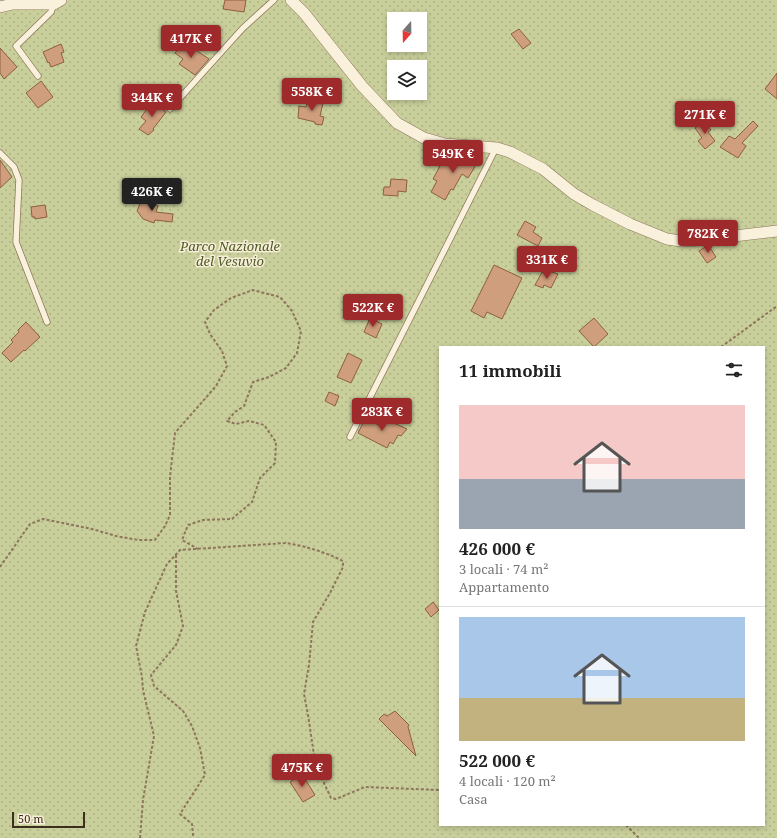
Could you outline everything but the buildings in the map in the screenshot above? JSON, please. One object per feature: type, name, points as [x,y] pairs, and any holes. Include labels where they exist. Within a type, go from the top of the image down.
[{"type":"street","points":[[291,0],[304,13],[362,86],[398,123],[424,138],[445,144],[497,148],[510,152],[543,169],[574,194],[594,206],[630,224],[667,239],[681,241],[700,240],[777,231]]},
{"type":"street","points":[[0,7],[14,4],[58,2]]},
{"type":"lane","points":[[170,109],[243,28],[274,0]]},
{"type":"lane","points":[[38,76],[16,46],[51,12],[58,2]]},
{"type":"lane","points":[[350,437],[497,148]]},
{"type":"lane","points":[[0,153],[14,167],[19,180],[16,242],[47,322]]},
{"type":"path","points":[[0,567],[30,524],[42,519],[92,529],[116,536],[138,540],[155,540],[165,526],[170,514],[170,477],[175,433],[216,386],[227,366],[222,351],[210,334],[205,322],[214,310],[231,298],[253,290],[280,297],[292,311],[301,331],[297,353],[286,368],[269,377],[253,382],[244,406],[235,412],[227,421],[236,424],[248,421],[264,425],[276,442],[275,463],[260,478],[252,502],[232,519],[204,520],[188,525],[182,540],[198,549]]},
{"type":"path","points":[[722,346],[777,306]]},
{"type":"path","points":[[140,838],[143,800],[154,736],[143,690],[136,646],[144,612],[167,564],[180,550],[286,543],[300,545],[334,556],[343,561],[343,567],[313,622],[309,664],[304,694],[314,755],[324,783],[331,798],[336,799],[365,787],[439,790]]},
{"type":"path","points":[[176,554],[176,591],[183,626],[176,645],[151,675],[154,686],[183,711],[192,726],[200,748],[205,775],[180,814],[192,824],[194,835],[192,838]]},
{"type":"path","points":[[627,826],[639,838]]},
{"type":"green space","name":"Parco Nazionale del Vesuvio","points":[[0,0],[777,0],[777,838],[0,838]]}]
